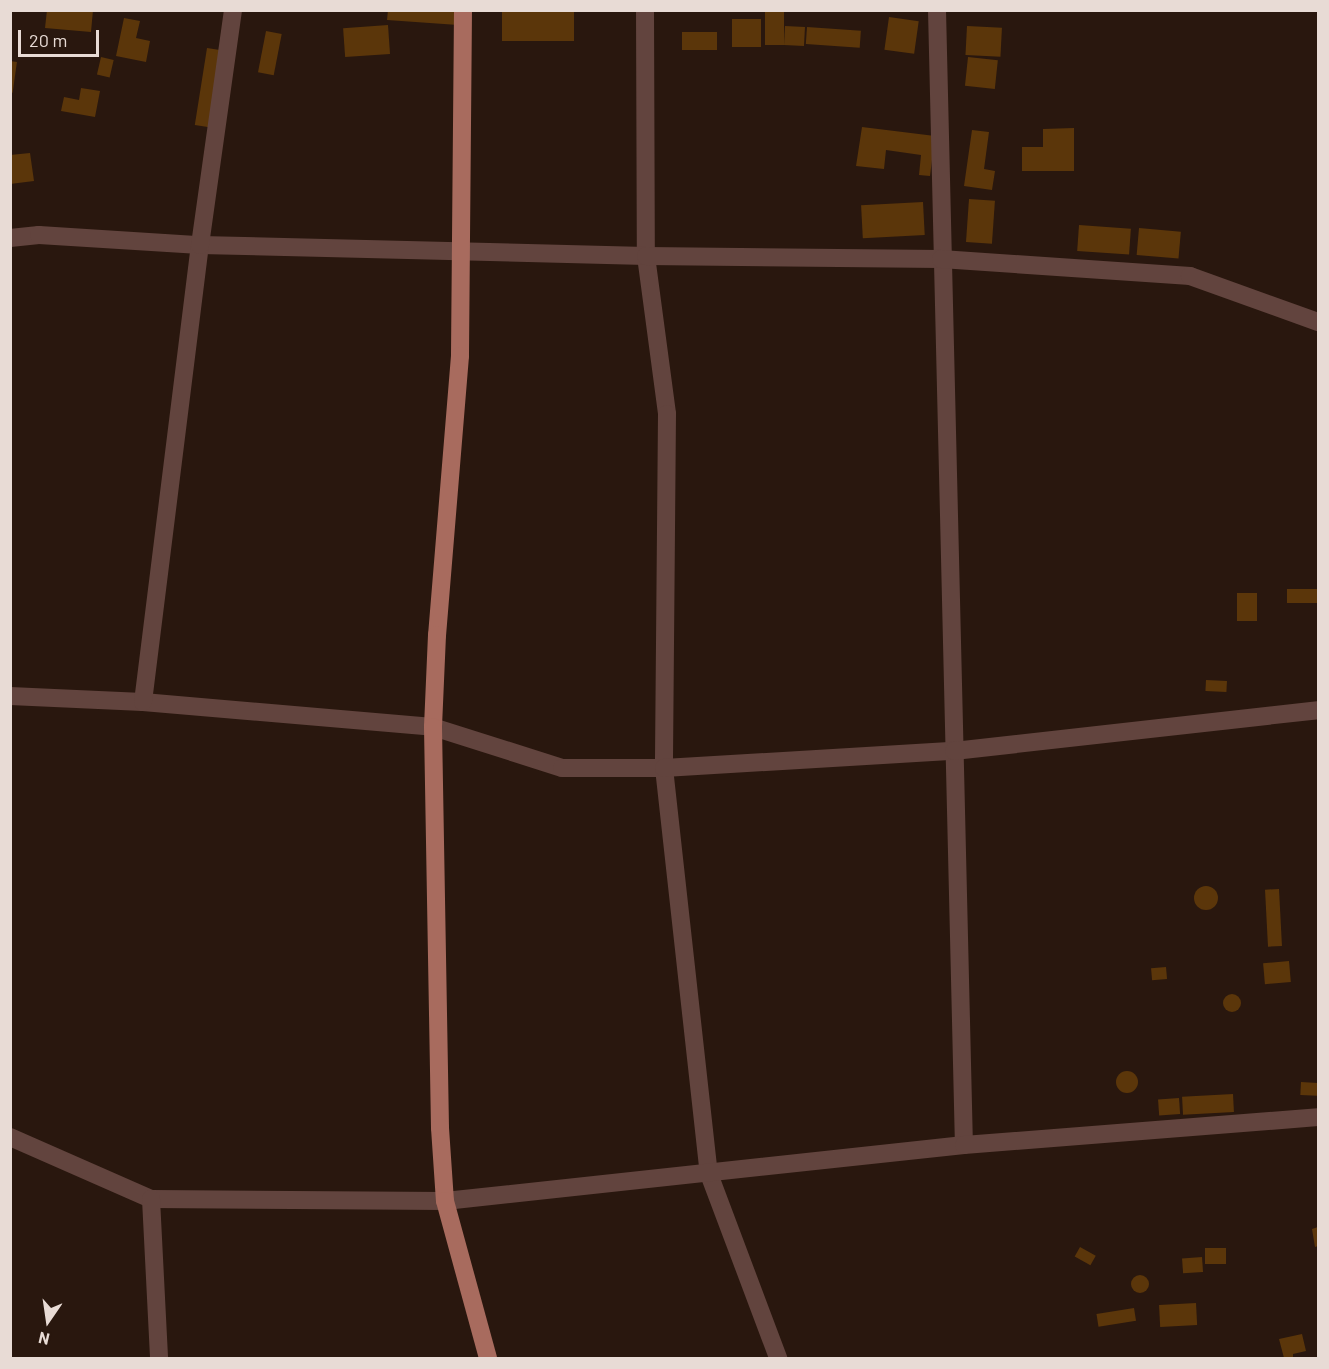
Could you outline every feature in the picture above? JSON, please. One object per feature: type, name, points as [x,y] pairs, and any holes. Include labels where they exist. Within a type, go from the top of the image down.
[{"type":"main road","points":[[463,10],[463,251],[460,356],[436,635],[433,728],[440,1128],[445,1201],[488,1359]]},
{"type":"street","points":[[143,702],[200,245],[233,10]]},
{"type":"street","points":[[645,10],[646,256],[667,414],[664,768],[709,1174],[778,1359]]},
{"type":"street","points":[[937,10],[941,259],[964,1144]]},
{"type":"street","points":[[10,238],[39,235],[200,245],[646,256],[941,259],[1190,276],[1318,322]]},
{"type":"street","points":[[10,696],[143,702],[433,728],[562,768],[664,768],[954,751],[1318,710]]},
{"type":"street","points":[[10,1137],[151,1199],[445,1201],[709,1174],[964,1144],[1318,1118]]},
{"type":"street","points":[[151,1199],[159,1359]]},
{"type":"building","points":[[47,10],[93,10],[91,32],[45,28]]},
{"type":"building","points":[[388,10],[459,10],[458,25],[387,20]]},
{"type":"building","points":[[502,10],[574,10],[574,41],[502,41]]},
{"type":"building","points":[[765,10],[784,10],[784,45],[765,45]]},
{"type":"building","points":[[889,17],[919,21],[914,54],[884,50]]},
{"type":"building","points":[[124,18],[140,21],[136,38],[150,41],[146,62],[116,56]]},
{"type":"building","points":[[732,19],[761,19],[761,47],[732,47]]},
{"type":"building","points":[[388,25],[390,54],[345,57],[343,28]]},
{"type":"building","points":[[785,26],[805,27],[804,46],[784,45]]},
{"type":"building","points":[[967,26],[1002,28],[1000,57],[965,55]]},
{"type":"building","points":[[807,27],[861,31],[860,48],[806,44]]},
{"type":"building","points":[[266,31],[282,34],[274,75],[258,72]]},
{"type":"building","points":[[682,32],[717,32],[717,50],[682,50]]},
{"type":"building","points":[[207,48],[225,51],[213,128],[195,125]]},
{"type":"building","points":[[101,57],[114,60],[110,77],[97,75]]},
{"type":"building","points":[[968,57],[998,60],[995,89],[965,86]]},
{"type":"building","points":[[10,61],[17,62],[13,93],[10,92]]},
{"type":"building","points":[[81,88],[100,91],[95,117],[61,111],[64,97],[79,100]]},
{"type":"building","points":[[862,127],[935,136],[930,176],[919,175],[921,155],[886,150],[884,169],[856,166]]},
{"type":"building","points":[[1074,128],[1074,171],[1022,171],[1022,147],[1043,147],[1043,129]]},
{"type":"building","points":[[972,130],[989,132],[984,169],[995,171],[992,190],[964,186]]},
{"type":"building","points":[[30,153],[34,181],[10,184],[10,155]]},
{"type":"building","points":[[969,199],[995,201],[992,244],[966,242]]},
{"type":"building","points":[[923,202],[925,235],[863,238],[861,205]]},
{"type":"building","points":[[1079,225],[1131,229],[1129,255],[1077,251]]},
{"type":"building","points":[[1139,228],[1181,232],[1178,259],[1137,255]]},
{"type":"building","points":[[1287,589],[1318,589],[1318,603],[1287,603]]},
{"type":"building","points":[[1237,593],[1257,593],[1257,621],[1237,621]]},
{"type":"building","points":[[1206,680],[1227,681],[1226,692],[1205,691]]},
{"type":"building","points":[[1206,886],[1215,889],[1218,898],[1215,907],[1206,910],[1197,907],[1194,898],[1197,889]]},
{"type":"building","points":[[1279,889],[1282,946],[1268,947],[1265,890]]},
{"type":"building","points":[[1289,961],[1291,982],[1265,984],[1263,963]]},
{"type":"building","points":[[1166,967],[1167,979],[1152,980],[1151,968]]},
{"type":"building","points":[[1228,994],[1236,994],[1241,999],[1239,1010],[1228,1012],[1223,1007],[1223,999]]},
{"type":"building","points":[[1127,1071],[1135,1074],[1138,1082],[1135,1090],[1127,1093],[1119,1090],[1116,1082],[1119,1074]]},
{"type":"building","points":[[1301,1082],[1318,1083],[1317,1096],[1300,1095]]},
{"type":"building","points":[[1233,1094],[1234,1112],[1183,1115],[1182,1097]]},
{"type":"building","points":[[1179,1098],[1180,1114],[1159,1115],[1158,1099]]},
{"type":"building","points":[[1318,1227],[1318,1246],[1315,1247],[1312,1229]]},
{"type":"building","points":[[1080,1247],[1096,1256],[1090,1265],[1075,1257]]},
{"type":"building","points":[[1205,1248],[1226,1248],[1226,1264],[1205,1264]]},
{"type":"building","points":[[1202,1257],[1203,1272],[1183,1273],[1182,1258]]},
{"type":"building","points":[[1136,1275],[1144,1275],[1149,1280],[1147,1291],[1136,1293],[1131,1288],[1131,1280]]},
{"type":"building","points":[[1196,1303],[1197,1325],[1160,1327],[1159,1305]]},
{"type":"building","points":[[1134,1308],[1136,1321],[1099,1327],[1096,1314]]},
{"type":"building","points":[[1302,1334],[1306,1351],[1293,1354],[1293,1358],[1284,1358],[1279,1339]]}]
